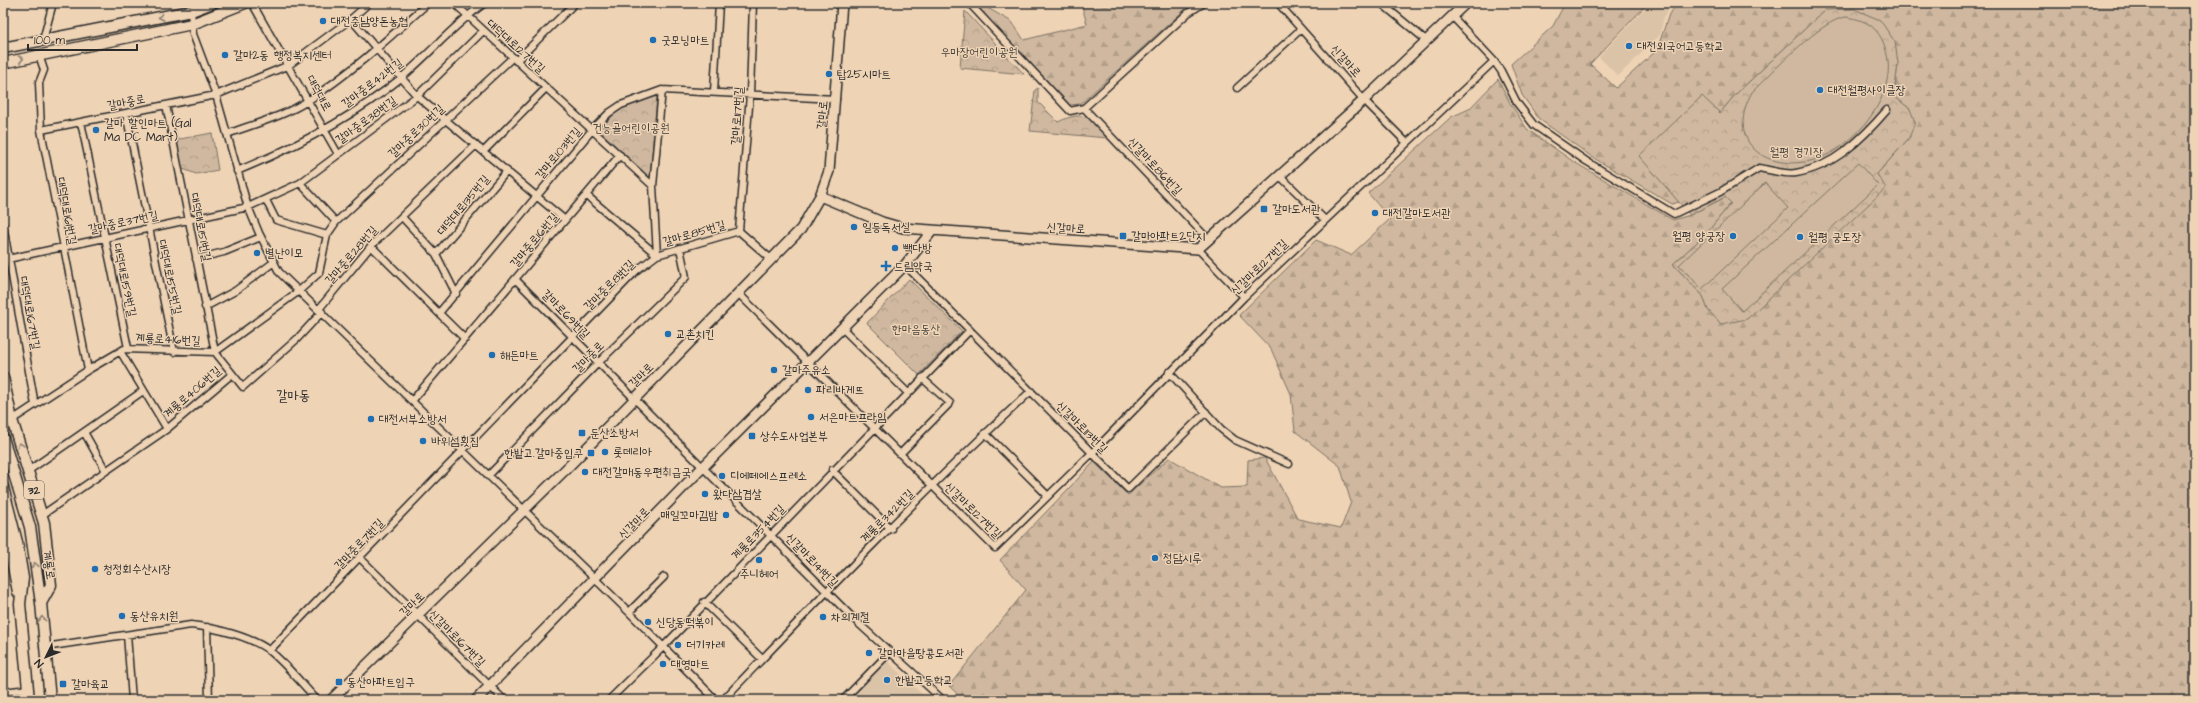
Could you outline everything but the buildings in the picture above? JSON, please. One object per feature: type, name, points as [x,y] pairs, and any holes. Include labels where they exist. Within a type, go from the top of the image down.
[{"type":"main road","points":[[3,48],[191,11],[212,3]]},
{"type":"main road","points":[[3,63],[192,24],[245,3]]},
{"type":"main road","name":"32","points":[[3,377],[12,420],[42,515],[51,585],[41,603]]},
{"type":"main road","name":"계룡로","points":[[3,438],[30,527],[41,603],[50,700]]},
{"type":"main road","name":"32","points":[[3,487],[12,516],[20,556],[23,578],[20,604]]},
{"type":"main road","name":"32","points":[[4,520],[20,604],[29,700]]},
{"type":"street","points":[[43,40],[53,3]]},
{"type":"street","name":"대덕대로","points":[[252,3],[338,154]]},
{"type":"street","name":"갈마중로","points":[[41,130],[216,95],[289,66],[351,19],[369,3]]},
{"type":"street","points":[[227,134],[279,115],[308,101],[376,49],[428,3]]},
{"type":"street","name":"대덕대로127번길","points":[[454,3],[466,16],[653,186]]},
{"type":"street","name":"갈마중로42번길","points":[[237,171],[277,155],[325,131],[401,78],[466,16],[485,3]]},
{"type":"street","name":"갈마중로30번길","points":[[299,291],[319,273],[327,235],[336,222],[445,119],[575,3]]},
{"type":"street","points":[[714,92],[719,3]]},
{"type":"street","name":"갈마로117번길","points":[[739,231],[750,94],[753,3]]},
{"type":"street","name":"갈마로","points":[[331,700],[525,510],[739,294],[801,229],[820,196],[829,171],[836,99],[842,3]]},
{"type":"street","points":[[969,3],[1070,111],[1084,108],[1188,13],[1204,3]]},
{"type":"street","name":"신갈마로","points":[[1278,3],[1364,100],[1406,142]]},
{"type":"street","points":[[1381,3],[1427,40]]},
{"type":"street","points":[[1244,297],[1198,250],[1279,175],[1364,100],[1466,3]]},
{"type":"street","points":[[191,11],[193,34],[216,95],[248,207],[279,272],[321,311],[488,476],[596,579],[716,700]]},
{"type":"street","points":[[1452,16],[1494,61],[1501,71],[1517,103],[1534,125],[1586,161],[1674,214],[1720,192],[1760,168],[1794,174],[1816,168],[1848,151],[1867,134],[1887,110]]},
{"type":"street","name":"대덕대로135번길","points":[[351,19],[417,96],[565,220]]},
{"type":"street","points":[[1237,88],[1301,29]]},
{"type":"street","name":"갈마중로38번길","points":[[248,207],[300,183],[417,96],[483,31]]},
{"type":"street","name":"대덕대로161번길","points":[[40,56],[44,70],[39,83],[41,130],[62,246],[88,370]]},
{"type":"street","name":"신갈마로127번길","points":[[808,362],[995,548],[1092,453],[1168,372],[1244,297],[1406,142],[1494,61]]},
{"type":"street","name":"대덕대로127번길","points":[[484,151],[546,88]]},
{"type":"street","points":[[658,255],[653,186],[662,90]]},
{"type":"street","name":"갈마로103번길","points":[[439,313],[592,130],[621,105],[662,90],[836,99]]},
{"type":"street","name":"대덕대로151번길","points":[[166,105],[215,352]]},
{"type":"street","name":"신갈마로86번길","points":[[1084,108],[1209,240]]},
{"type":"street","name":"대덕대로155번길","points":[[126,113],[174,352]]},
{"type":"street","name":"대덕대로159번길","points":[[81,122],[128,348]]},
{"type":"street","name":"갈마중로28번길","points":[[321,311],[371,246],[476,145]]},
{"type":"street","name":"갈마중로16번길","points":[[412,401],[620,155]]},
{"type":"street","name":"대덕대로135번길","points":[[436,254],[507,170]]},
{"type":"street","points":[[1279,175],[1324,220]]},
{"type":"street","points":[[300,183],[336,222]]},
{"type":"street","name":"갈마로85번길","points":[[586,195],[658,255],[739,231],[772,260]]},
{"type":"street","name":"신갈마로","points":[[820,196],[882,222],[903,228],[1198,250]]},
{"type":"street","points":[[266,200],[276,220],[327,235]]},
{"type":"street","name":"갈마중로37번길","points":[[6,259],[248,207]]},
{"type":"street","points":[[402,217],[436,254],[456,294]]},
{"type":"street","name":"대덕대로167번길","points":[[3,225],[6,259],[35,405]]},
{"type":"street","name":"신갈마로","points":[[476,700],[596,579],[703,467],[905,265],[932,231]]},
{"type":"street","points":[[196,259],[224,252],[261,237]]},
{"type":"street","points":[[371,246],[465,338]]},
{"type":"street","name":"갈마중로","points":[[488,476],[598,363],[686,277],[680,248]]},
{"type":"street","name":"갈마중로8번길","points":[[464,452],[637,270],[658,255]]},
{"type":"street","points":[[205,307],[235,292],[274,262]]},
{"type":"street","name":"신갈마로113번길","points":[[905,265],[1128,489],[1206,412]]},
{"type":"street","name":"갈마로69번길","points":[[515,279],[634,400]]},
{"type":"street","name":"계룡로416번길","points":[[12,420],[88,370],[120,351],[128,348],[174,352],[215,352],[299,291]]},
{"type":"street","points":[[739,294],[808,362]]},
{"type":"street","points":[[232,375],[243,387],[297,339],[321,311]]},
{"type":"street","points":[[842,328],[908,393]]},
{"type":"street","name":"계룡로354번길","points":[[609,700],[664,646],[704,602],[970,330]]},
{"type":"street","name":"계룡로406번길","points":[[120,351],[166,429]]},
{"type":"street","name":"계룡로406번길","points":[[42,515],[166,429],[232,375],[215,352]]},
{"type":"street","points":[[1168,372],[1235,440],[1289,464]]},
{"type":"street","points":[[900,454],[950,403],[922,378]]},
{"type":"street","points":[[28,471],[143,391]]},
{"type":"street","name":"계룡로342번길","points":[[723,700],[985,433],[1031,391]]},
{"type":"street","name":"신갈마로141번길","points":[[634,400],[772,534],[889,653],[943,700]]},
{"type":"street","points":[[84,432],[106,471]]},
{"type":"street","points":[[985,433],[1048,496]]},
{"type":"street","name":"갈마중로7번길","points":[[269,651],[464,452]]},
{"type":"street","points":[[832,470],[891,529]]},
{"type":"street","name":"신갈마로167번길","points":[[360,558],[504,700]]},
{"type":"street","points":[[629,612],[664,577]]},
{"type":"street","points":[[704,602],[762,659]]},
{"type":"street","points":[[45,648],[191,625],[207,627],[239,636],[269,651],[317,700]]},
{"type":"street","points":[[207,627],[209,700]]},
{"type":"street","points":[[127,635],[132,700]]},
{"type":"street","points":[[844,700],[889,653]]},
{"type":"street","points":[[3,692],[28,689]]},
{"type":"shaded area","name":"대전외국어고등학교","points":[[1650,3],[1675,3],[1664,16],[1660,35],[1618,76],[1599,57]]},
{"type":"shaded area","name":"한밭고등학교","points":[[887,661],[928,700],[849,700]]},
{"type":"green space","points":[[974,3],[979,3],[1012,22],[1024,40],[1087,24],[1081,3],[1192,3],[1080,104],[1070,105]]},
{"type":"green space","points":[[1565,3],[1648,3],[1590,64],[1616,88],[1657,50],[1669,14],[1679,3],[2195,3],[2195,700],[1080,700],[1075,695],[1057,700],[964,700],[949,686],[1026,590],[1000,560],[1094,462],[1128,495],[1169,458],[1221,488],[1247,487],[1248,460],[1265,458],[1298,519],[1341,528],[1351,502],[1340,466],[1295,431],[1291,394],[1271,349],[1239,315],[1316,240],[1351,255],[1390,219],[1368,193],[1451,117],[1469,109],[1498,79],[1510,103],[1527,129],[1574,162],[1673,220],[1690,215],[1726,197],[1731,203],[1706,234],[1673,264],[1703,296],[1708,310],[1877,174],[1909,138],[1910,109],[1894,96],[1898,63],[1825,10],[1735,95],[1720,113],[1702,97],[1640,156],[1679,202],[1672,204],[1592,157],[1539,119],[1522,95],[1511,64],[1553,26]]},
{"type":"green space","name":"월평 경기장","points":[[1854,9],[1880,20],[1895,42],[1898,63],[1894,96],[1910,109],[1915,122],[1909,138],[1877,174],[1886,188],[1747,319],[1721,324],[1708,310],[1703,296],[1673,264],[1706,234],[1731,203],[1725,197],[1690,215],[1639,156],[1702,96],[1720,113],[1735,95],[1825,10]]},
{"type":"green space","name":"우마장어린이공원","points":[[965,11],[1024,74],[960,68]]},
{"type":"green space","name":"대전월평사이클장","points":[[1846,17],[1862,21],[1874,28],[1882,39],[1885,47],[1888,72],[1885,88],[1878,105],[1868,121],[1855,135],[1841,147],[1825,156],[1810,161],[1792,163],[1777,161],[1763,156],[1753,148],[1746,137],[1743,124],[1745,109],[1752,92],[1784,60],[1810,37],[1835,20]]},
{"type":"green space","points":[[1038,88],[1038,102],[1058,122],[1074,116],[1086,117],[1096,125],[1107,138],[1030,131],[1035,90]]},
{"type":"green space","name":"건능골어린이공원","points":[[657,96],[650,178],[599,130],[622,106]]},
{"type":"green space","points":[[212,133],[218,170],[196,174],[178,167],[175,140]]},
{"type":"green space","name":"월평 궁도장","points":[[1858,163],[1878,185],[1742,311],[1722,289]]},
{"type":"green space","name":"월평 양궁장","points":[[1765,183],[1788,208],[1702,289],[1679,265]]},
{"type":"green space","name":"한마음동산","points":[[909,279],[962,331],[919,375],[867,323]]},
{"type":"place","name":"대전충남양돈농협","points":[[323,21]]},
{"type":"place","name":"굿모닝마트","points":[[653,40]]},
{"type":"place","name":"대전외국어고등학교","points":[[1629,46]]},
{"type":"place","name":"갈마2동 행정복지센터","points":[[225,55]]},
{"type":"place","name":"탑25시마트","points":[[829,74]]},
{"type":"place","name":"대전월평사이클장","points":[[1820,90]]},
{"type":"place","name":"갈마 할인마트 (Gal Ma DC Mart)","points":[[96,130]]},
{"type":"place","name":"갈마도서관","points":[[1264,209]]},
{"type":"place","name":"대전갈마도서관","points":[[1375,213]]},
{"type":"place","name":"일등독서실","points":[[854,227]]},
{"type":"place","name":"갈마아파트2단지","points":[[1123,236]]},
{"type":"place","name":"월평 양궁장","points":[[1733,236]]},
{"type":"place","name":"월평 궁도장","points":[[1800,237]]},
{"type":"place","name":"빽다방","points":[[895,248]]},
{"type":"place","name":"별난이모","points":[[257,253]]},
{"type":"place","name":"드림약국","points":[[886,266]]},
{"type":"place","name":"교촌치킨","points":[[668,334]]},
{"type":"place","name":"해든마트","points":[[492,355]]},
{"type":"place","name":"갈마주유소","points":[[774,370]]},
{"type":"place","name":"파리바게뜨","points":[[808,390]]},
{"type":"place","name":"서은마트프라임","points":[[811,417]]},
{"type":"place","name":"대전서부소방서","points":[[371,419]]},
{"type":"place","name":"둔산소방서","points":[[582,433]]},
{"type":"place","name":"상수도사업본부","points":[[752,436]]},
{"type":"place","name":"바위섬횟집","points":[[423,441]]},
{"type":"place","name":"롯데리아","points":[[605,452]]},
{"type":"place","name":"한밭고.갈마중입구","points":[[591,453]]},
{"type":"place","name":"대전갈마1동우편취급국","points":[[585,472]]},
{"type":"place","name":"디에떼에스프레소","points":[[722,476]]},
{"type":"place","name":"왔다삼겹살","points":[[705,494]]},
{"type":"place","name":"매일꼬마김밥","points":[[726,515]]},
{"type":"place","name":"정담시루","points":[[1155,558]]},
{"type":"place","name":"주니헤어","points":[[759,560]]},
{"type":"place","name":"청정회수산시장","points":[[95,569]]},
{"type":"place","name":"동산유치원","points":[[122,616]]},
{"type":"place","name":"차의계절","points":[[823,617]]},
{"type":"place","name":"신당동떡볶이","points":[[648,622]]},
{"type":"place","name":"더기카레","points":[[678,645]]},
{"type":"place","name":"갈마마을땅콩도서관","points":[[869,653]]},
{"type":"place","name":"대영마트","points":[[663,664]]},
{"type":"place","name":"한밭고등학교","points":[[887,680]]},
{"type":"place","name":"동산아파트입구","points":[[339,682]]},
{"type":"place","name":"갈마육교","points":[[63,684]]},
{"type":"district","name":"갈마동","points":[[293,395]]}]
